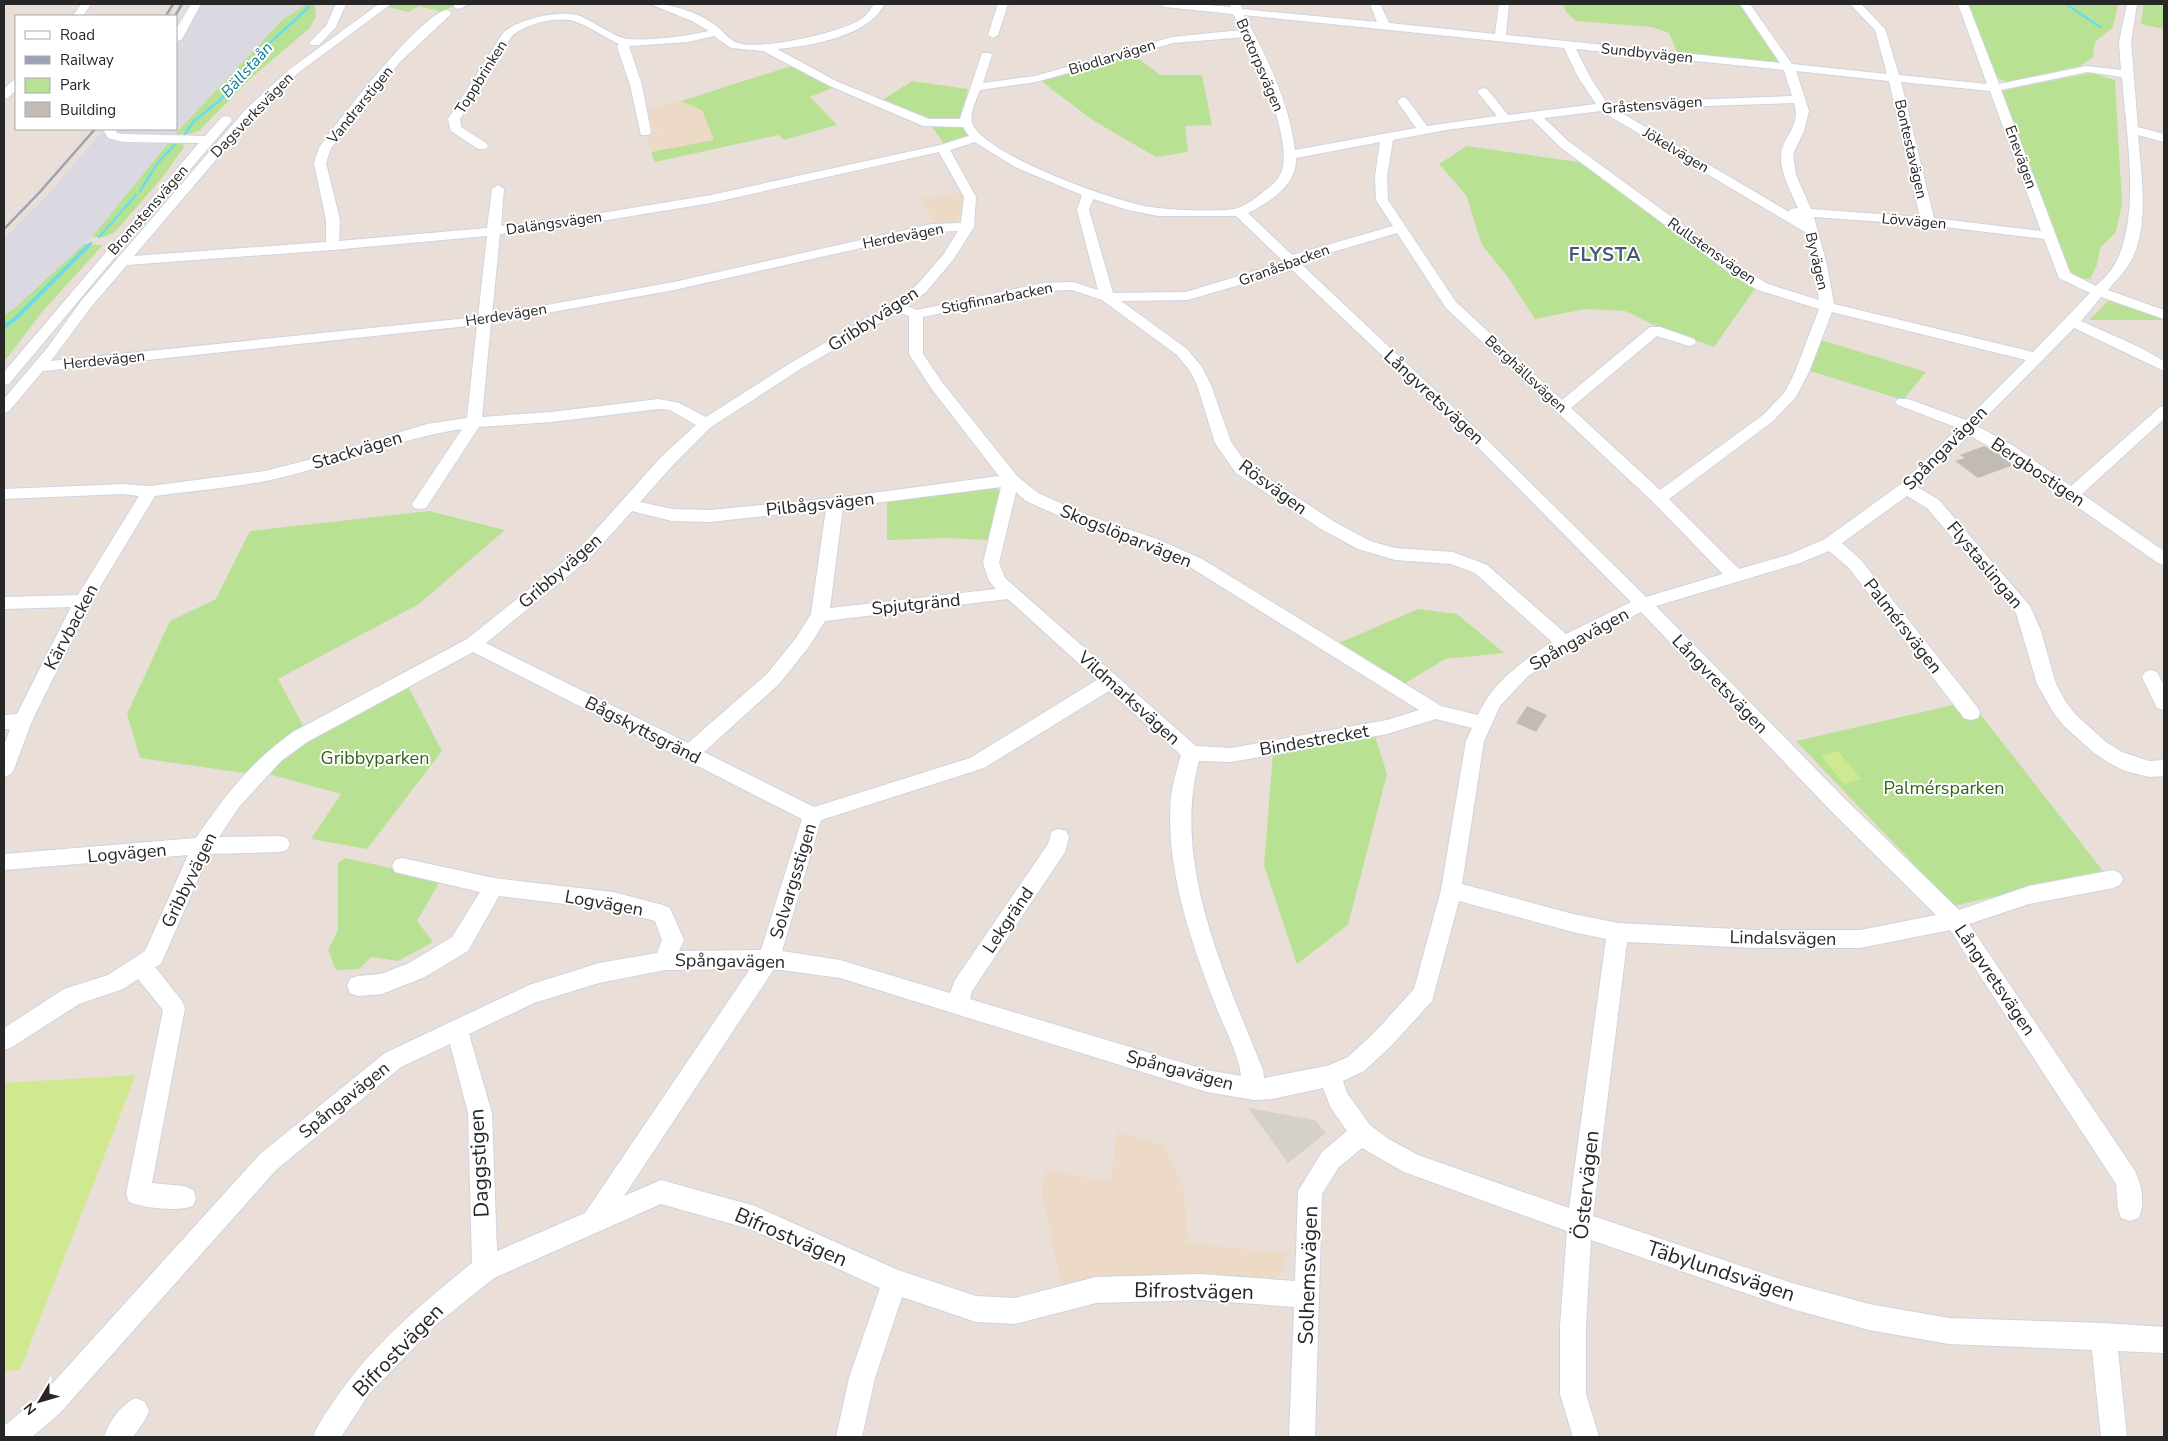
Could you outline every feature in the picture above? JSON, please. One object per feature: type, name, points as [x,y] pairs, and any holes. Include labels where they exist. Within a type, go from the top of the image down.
[{"type":"street","points":[[79,15],[86,4]]},
{"type":"street","points":[[178,36],[196,4]]},
{"type":"street","name":"Bromstensvägen","points":[[303,51],[324,24],[329,4]]},
{"type":"street","name":"Bromstensvägen","points":[[4,381],[207,140],[251,94],[303,51],[319,41],[335,20],[341,4]]},
{"type":"street","name":"Dagsverksvägen","points":[[4,408],[39,367],[86,304],[250,112],[294,71],[386,4]]},
{"type":"street","points":[[655,4],[708,25],[734,46],[765,47],[796,43],[833,34],[861,24],[874,13],[879,4]]},
{"type":"street","points":[[993,34],[1003,4]]},
{"type":"street","name":"Sundbyvägen","points":[[1165,4],[1236,7],[1384,25],[1995,88],[2087,69],[2129,75]]},
{"type":"street","points":[[1374,4],[1384,25]]},
{"type":"street","points":[[1500,37],[1504,4]]},
{"type":"street","name":"Byvägen","points":[[1659,498],[1768,418],[1791,394],[1802,372],[1826,307],[1820,265],[1806,213],[1790,175],[1787,154],[1798,131],[1803,111],[1789,68],[1745,4]]},
{"type":"street","name":"Bontestavägen","points":[[1855,4],[1880,29],[1894,78],[1928,221]]},
{"type":"street","name":"Enevägen","points":[[1963,4],[2064,275],[2099,292],[2164,315]]},
{"type":"street","name":"Spångavägen","points":[[12,1437],[51,1404],[268,1162],[393,1060],[529,996],[599,973],[665,960],[769,958],[840,969],[1206,1081],[1254,1089],[1272,1088],[1329,1076],[1356,1064],[1383,1039],[1424,994],[1451,890],[1475,741],[1493,702],[1522,671],[1564,643],[1595,626],[1643,604],[1658,598],[1736,577],[1794,558],[1831,543],[1907,488],[2034,358],[2072,322],[2122,265],[2132,238],[2137,198],[2125,42],[2132,4]]},
{"type":"street","name":"Brotorpsvägen","points":[[1236,7],[1279,104],[1290,155],[1288,175],[1280,186],[1270,194],[1238,212]]},
{"type":"street","name":"Vandrarstigen","points":[[332,246],[333,220],[320,163],[325,148],[388,70],[430,25],[446,13]]},
{"type":"street","name":"Toppbrinken","points":[[482,146],[455,128],[454,118],[507,35],[513,29],[537,20],[566,17],[579,20],[625,43]]},
{"type":"street","points":[[430,25],[446,25]]},
{"type":"street","points":[[645,132],[636,85],[623,47],[625,43],[688,39],[717,32]]},
{"type":"street","name":"Biodlarvägen","points":[[976,87],[1036,79],[1172,40],[1249,34]]},
{"type":"street","name":"Jökelvägen","points":[[1568,44],[1580,70],[1605,108],[1810,230]]},
{"type":"street","points":[[765,47],[834,84],[927,124],[966,123]]},
{"type":"street","points":[[986,56],[966,115],[966,123],[977,137],[992,148],[1053,181],[1112,203],[1150,211],[1238,212]]},
{"type":"street","points":[[4,96],[15,84]]},
{"type":"street","points":[[1483,91],[1506,120]]},
{"type":"street","name":"Gråstensvägen","points":[[1290,155],[1424,130],[1618,105],[1799,99]]},
{"type":"street","points":[[1404,101],[1424,130]]},
{"type":"street","name":"Rullstensvägen","points":[[1536,116],[1564,144],[1739,273],[1763,287],[1826,307],[2016,352],[2034,358]]},
{"type":"street","points":[[2132,128],[2164,138]]},
{"type":"street","points":[[110,130],[112,135],[123,138],[207,140]]},
{"type":"street","name":"Berghällsvägen","points":[[1387,136],[1382,176],[1382,200],[1451,305],[1659,498],[1736,577]]},
{"type":"street","name":"Dalängsvägen","points":[[123,261],[332,246],[494,231],[682,205],[943,148],[977,137]]},
{"type":"street","name":"Gribbyvägen","points":[[4,1040],[72,996],[115,982],[153,957],[202,846],[232,801],[274,756],[300,736],[473,644],[584,554],[668,460],[706,424],[794,367],[897,307],[921,289],[948,257],[967,227],[970,197],[943,148]]},
{"type":"street","points":[[420,504],[474,422],[498,189]]},
{"type":"street","points":[[1089,194],[1082,210],[1107,297]]},
{"type":"street","name":"Lövvägen","points":[[1777,210],[1928,221],[2050,236]]},
{"type":"street","name":"Långvretsvägen","points":[[1238,212],[1469,430],[1643,604],[1837,804],[1955,920],[2127,1179],[2130,1190],[2130,1209]]},
{"type":"street","name":"Herdevägen","points":[[39,367],[486,320],[691,282],[932,228],[967,227]]},
{"type":"street","name":"Granåsbacken","points":[[1107,297],[1187,296],[1288,267],[1294,259],[1401,228]]},
{"type":"street","name":"Stigfinnarbacken","points":[[916,314],[1043,287],[1073,286],[1107,297]]},
{"type":"street","name":"Rösvägen","points":[[1107,297],[1182,352],[1197,370],[1204,385],[1222,443],[1242,469],[1327,525],[1364,545],[1395,554],[1453,558],[1481,568],[1564,643]]},
{"type":"street","points":[[897,307],[916,314]]},
{"type":"street","name":"Skogslöparvägen","points":[[916,314],[916,354],[936,385],[1011,480],[1032,497],[1064,512],[1151,543],[1196,563],[1436,712],[1484,723]]},
{"type":"street","points":[[2072,322],[2134,350],[2164,367]]},
{"type":"street","points":[[1562,408],[1655,330],[1689,342]]},
{"type":"street","name":"Bergbostigen","points":[[1903,402],[1954,420],[2006,449],[2164,559]]},
{"type":"street","name":"Stackvägen","points":[[4,494],[123,489],[150,491],[265,476],[427,429],[474,422],[551,418],[659,404],[674,406],[706,424]]},
{"type":"street","points":[[2071,495],[2164,412]]},
{"type":"street","name":"Pilbågsvägen","points":[[629,505],[672,515],[710,516],[835,503],[1011,480]]},
{"type":"street","name":"Vildmarksvägen","points":[[1011,480],[991,563],[998,581],[1191,753],[1181,800],[1181,851],[1193,911],[1252,1070],[1254,1089]]},
{"type":"street","name":"Flystaslingan","points":[[1907,488],[1933,504],[2024,610],[2033,629],[2043,675],[2052,695],[2069,718],[2111,756],[2133,765],[2158,770],[2164,768]]},
{"type":"street","name":"Kärvbacken","points":[[4,769],[23,721],[83,601],[150,491]]},
{"type":"street","points":[[690,753],[772,679],[802,643],[820,615],[835,503]]},
{"type":"street","name":"Palmérsvägen","points":[[1831,543],[1855,564],[1971,713]]},
{"type":"street","name":"Spjutgränd","points":[[820,615],[1011,593]]},
{"type":"street","points":[[4,603],[83,601]]},
{"type":"street","name":"Bågskyttsgränd","points":[[473,644],[813,815]]},
{"type":"street","points":[[2151,677],[2164,703]]},
{"type":"street","name":"Solvargsstigen","points":[[594,1220],[769,958],[813,815],[977,763],[1110,681]]},
{"type":"street","name":"Bindestrecket","points":[[1191,753],[1231,755],[1387,728],[1436,712]]},
{"type":"street","points":[[4,722],[23,721]]},
{"type":"street","name":"Lekgränd","points":[[957,1004],[963,988],[1058,846],[1059,837]]},
{"type":"street","name":"Logvägen","points":[[4,862],[202,846],[280,844]]},
{"type":"street","name":"Logvägen","points":[[402,866],[494,887],[613,901],[663,914],[673,940],[665,960]]},
{"type":"street","name":"Lindalsvägen","points":[[1451,890],[1573,923],[1618,932],[1755,939],[1860,940],[1955,920],[2029,895],[2113,879]]},
{"type":"street","points":[[358,986],[382,984],[417,970],[460,944],[494,887]]},
{"type":"street","name":"Östervägen","points":[[1586,1437],[1573,1394],[1573,1326],[1581,1224],[1618,932]]},
{"type":"street","points":[[140,965],[174,1008],[138,1194],[184,1198]]},
{"type":"street","name":"Daggstigen","points":[[457,1030],[480,1113],[485,1269]]},
{"type":"street","name":"Täbylundsvägen","points":[[1329,1076],[1339,1100],[1362,1133],[1379,1146],[1412,1164],[1792,1296],[1868,1317],[1949,1331],[2164,1340]]},
{"type":"street","name":"Solhemsvägen","points":[[1302,1437],[1310,1191],[1330,1160],[1362,1133]]},
{"type":"street","name":"Bifrostvägen","points":[[326,1437],[360,1384],[429,1314],[485,1269],[661,1192],[755,1218],[895,1282],[976,1308],[1015,1311],[1096,1290],[1200,1287],[1308,1295]]},
{"type":"street","points":[[849,1437],[855,1400],[872,1344],[895,1282]]},
{"type":"street","points":[[2104,1336],[2114,1437]]},
{"type":"street","points":[[117,1437],[136,1411]]},
{"type":"shaded area","points":[[189,4],[307,4],[282,20],[175,134],[92,237],[17,306],[4,315],[4,239],[50,192],[103,130],[178,130],[178,27]]},
{"type":"shaded area","points":[[681,101],[702,110],[714,140],[651,152],[646,136],[658,131],[655,127],[646,124],[643,109]]},
{"type":"shaded area","points":[[961,192],[965,201],[963,218],[954,222],[936,225],[919,199]]},
{"type":"shaded area","points":[[1248,1108],[1315,1120],[1326,1133],[1288,1163]]},
{"type":"shaded area","points":[[1117,1131],[1164,1145],[1184,1189],[1188,1243],[1290,1253],[1277,1282],[1062,1288],[1041,1190],[1045,1169],[1110,1181]]},
{"type":"green space","points":[[307,4],[315,4],[316,16],[310,28],[250,79],[199,131],[190,134],[175,134],[282,20]]},
{"type":"green space","points":[[394,4],[457,4],[442,12],[419,6],[408,12],[388,7]]},
{"type":"green space","points":[[1563,4],[1740,4],[1782,60],[1776,62],[1677,52],[1669,33],[1652,27],[1576,21],[1566,12]]},
{"type":"green space","points":[[1966,4],[2118,4],[2113,27],[2095,42],[2093,57],[2080,66],[2006,82],[1998,78]]},
{"type":"green space","points":[[2144,4],[2164,4],[2164,29],[2141,24]]},
{"type":"green space","points":[[1133,54],[1160,75],[1202,75],[1212,125],[1185,126],[1188,152],[1156,157],[1094,121],[1041,81]]},
{"type":"green space","points":[[791,66],[832,88],[810,97],[837,125],[784,140],[779,135],[655,162],[651,152],[714,140],[702,110],[681,101]]},
{"type":"green space","points":[[2091,73],[2115,80],[2122,204],[2116,232],[2100,248],[2097,265],[2090,279],[2076,278],[2070,270],[2001,95],[2003,90]]},
{"type":"green space","points":[[912,81],[968,89],[959,121],[929,121],[879,102]]},
{"type":"green space","points":[[957,126],[965,129],[969,136],[945,145],[932,127]]},
{"type":"green space","points":[[169,142],[183,143],[184,147],[162,178],[114,233],[104,237],[92,237]]},
{"type":"green space","points":[[1467,146],[1579,162],[1755,289],[1714,347],[1654,325],[1625,311],[1585,309],[1535,319],[1507,276],[1482,245],[1466,195],[1439,164]]},
{"type":"green space","points":[[84,244],[103,245],[42,312],[4,362],[4,315],[17,306]]},
{"type":"green space","points":[[2108,301],[2112,301],[2164,320],[2089,320]]},
{"type":"green space","points":[[1821,340],[1926,372],[1903,400],[1810,371]]},
{"type":"green space","points":[[995,486],[1000,492],[989,540],[946,538],[887,540],[887,500]]},
{"type":"green space","points":[[429,511],[505,530],[419,604],[278,679],[305,729],[244,773],[140,758],[127,714],[170,621],[216,599],[250,531]]},
{"type":"green space","points":[[1418,609],[1457,614],[1504,653],[1445,659],[1404,684],[1339,643]]},
{"type":"green space","name":"Gribbyparken","points":[[408,686],[442,751],[367,849],[311,839],[341,794],[265,773],[298,745]]},
{"type":"green space","name":"Palmérsparken","points":[[1970,701],[2103,871],[1954,906],[1796,741]]},
{"type":"green space","points":[[1374,733],[1387,774],[1348,925],[1297,964],[1264,865],[1273,754]]},
{"type":"green space","points":[[1838,751],[1861,779],[1844,784],[1821,756]]},
{"type":"green space","points":[[345,858],[441,879],[417,921],[433,942],[398,961],[371,957],[359,969],[336,970],[328,950],[338,930],[338,863]]},
{"type":"green space","points":[[136,1075],[20,1370],[4,1371],[4,1083]]},
{"type":"building","points":[[1984,446],[2013,465],[1978,478],[1955,461],[1965,458],[1960,455]]},
{"type":"building","points":[[1527,706],[1547,715],[1536,732],[1516,723]]},
{"type":"waterway","points":[[2066,4],[2100,27]]},
{"type":"waterway","name":"Bällstaån","points":[[185,134],[194,121],[219,101],[262,50],[309,7]]},
{"type":"waterway","name":"Bällstaån","points":[[140,191],[157,164],[177,142]]},
{"type":"waterway","name":"Bällstaån","points":[[99,237],[136,195]]},
{"type":"waterway","name":"Bällstaån","points":[[4,327],[15,319],[91,243]]},
{"type":"railway","points":[[167,15],[173,4]]},
{"type":"railway","points":[[176,15],[182,4]]},
{"type":"railway","points":[[4,229],[39,193],[94,130]]},
{"type":"district","name":"FLYSTA","points":[[1605,255]]}]
